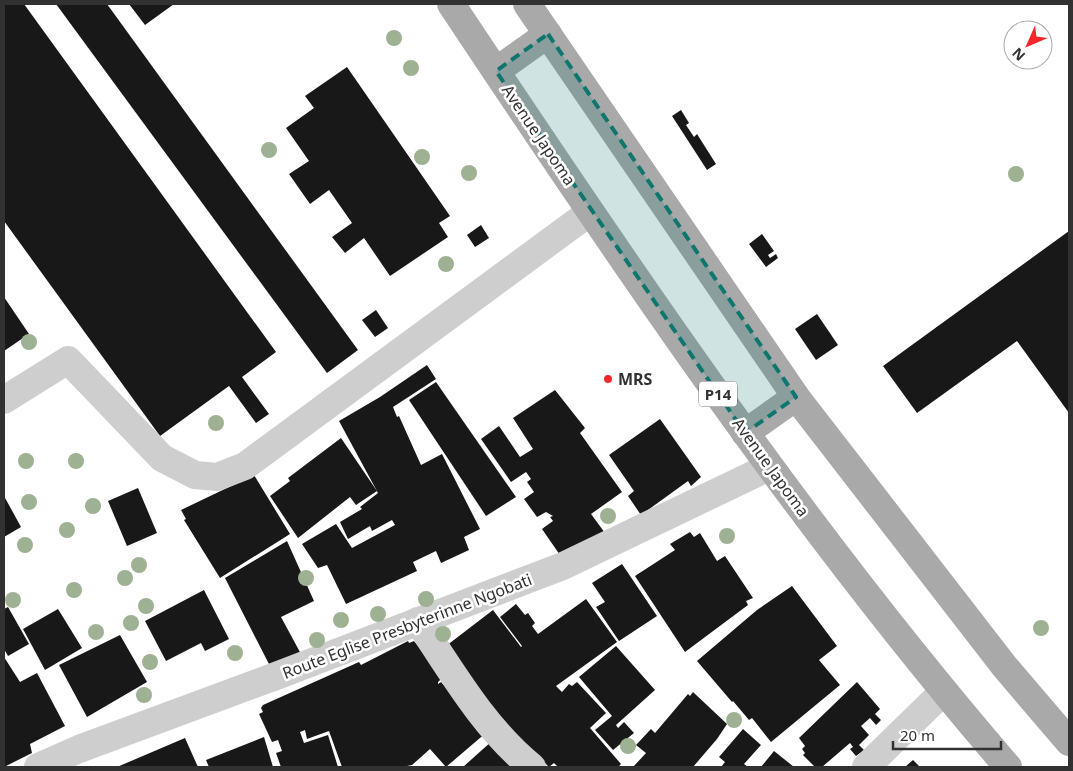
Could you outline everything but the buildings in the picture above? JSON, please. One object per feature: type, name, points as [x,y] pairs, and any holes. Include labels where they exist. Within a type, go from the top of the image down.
[{"type":"main road","name":"Avenue Japoma","points":[[451,4],[590,212],[769,467],[943,692],[1008,767]]},
{"type":"main road","points":[[527,4],[796,398],[1005,667],[1069,742]]},
{"type":"main road","points":[[496,72],[548,34]]},
{"type":"main road","points":[[746,433],[796,398]]},
{"type":"street","points":[[4,400],[68,360],[162,458],[194,475],[217,477],[245,466],[590,212]]},
{"type":"street","name":"Route Eglise Presbyterinne Ngobati","points":[[38,767],[83,758],[418,621],[563,566],[769,467]]},
{"type":"street","points":[[418,621],[468,696],[497,733],[532,767]]},
{"type":"street","points":[[866,767],[943,692]]},
{"type":"highlighted area","points":[[548,34],[796,397],[745,433],[496,71]]},
{"type":"place","name":"MRS","points":[[608,379]]}]
